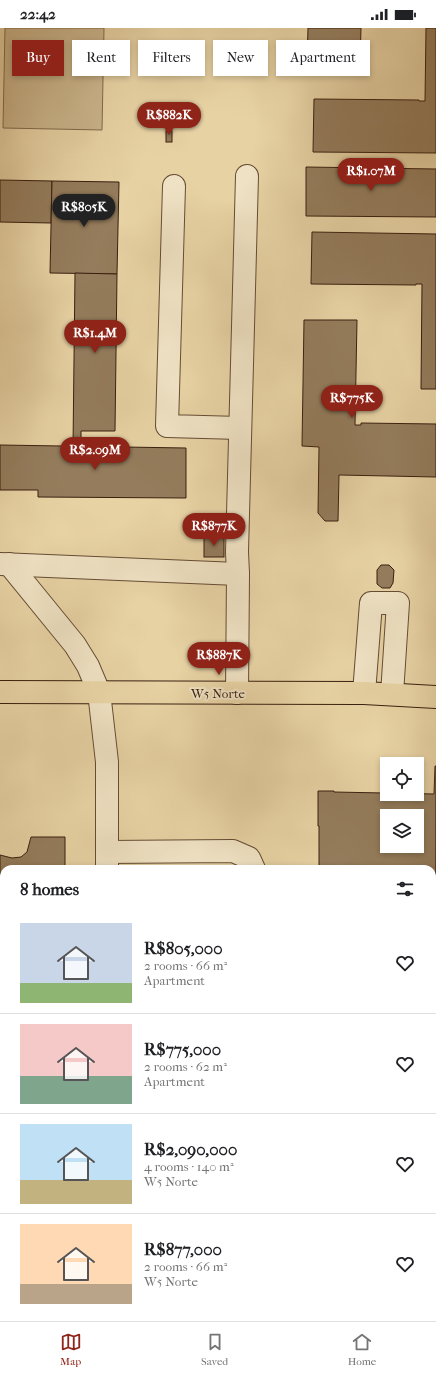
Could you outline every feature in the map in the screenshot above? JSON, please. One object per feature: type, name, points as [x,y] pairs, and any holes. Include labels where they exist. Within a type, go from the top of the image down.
[{"type":"main road","name":"W5 Norte","points":[[0,692],[364,693],[436,696]]},
{"type":"lane","points":[[237,693],[237,552],[247,176]]},
{"type":"lane","points":[[174,186],[167,426],[240,428]]},
{"type":"lane","points":[[4,564],[238,574]]},
{"type":"lane","points":[[4,564],[75,645],[88,666],[98,692],[107,762],[107,860],[233,851],[249,858],[252,865]]},
{"type":"lane","points":[[364,693],[371,603],[398,603],[392,694]]},
{"type":"shaded area","points":[[5,28],[104,28],[104,40],[72,40],[72,76],[103,76],[102,130],[3,128]]},
{"type":"building","points":[[308,28],[361,28],[361,40],[308,40]]},
{"type":"building","points":[[426,28],[436,28],[436,153],[313,152],[314,99],[425,101]]},
{"type":"building","points":[[166,131],[172,131],[172,142],[166,142]]},
{"type":"building","points":[[306,167],[436,169],[436,217],[306,216]]},
{"type":"building","points":[[0,180],[52,181],[51,223],[0,222]]},
{"type":"building","points":[[52,181],[119,182],[117,274],[50,273]]},
{"type":"building","points":[[312,232],[436,234],[436,389],[421,389],[422,284],[311,284]]},
{"type":"building","points":[[75,273],[117,274],[115,431],[81,431],[81,447],[73,446]]},
{"type":"building","points":[[304,320],[357,320],[355,425],[361,425],[361,423],[436,424],[436,477],[339,475],[338,521],[325,521],[318,513],[319,447],[302,446]]},
{"type":"building","points":[[0,445],[186,448],[186,498],[38,497],[38,490],[0,490]]},
{"type":"building","points":[[204,537],[224,537],[224,557],[204,557]]},
{"type":"building","points":[[381,565],[389,565],[394,570],[393,583],[390,588],[382,588],[377,584],[377,570]]},
{"type":"building","points":[[436,766],[436,865],[319,865],[318,791],[380,793],[380,801],[424,801],[424,794],[434,794]]},
{"type":"building","points":[[31,837],[65,837],[65,865],[0,865],[0,855],[12,858],[21,857],[27,852]]}]
